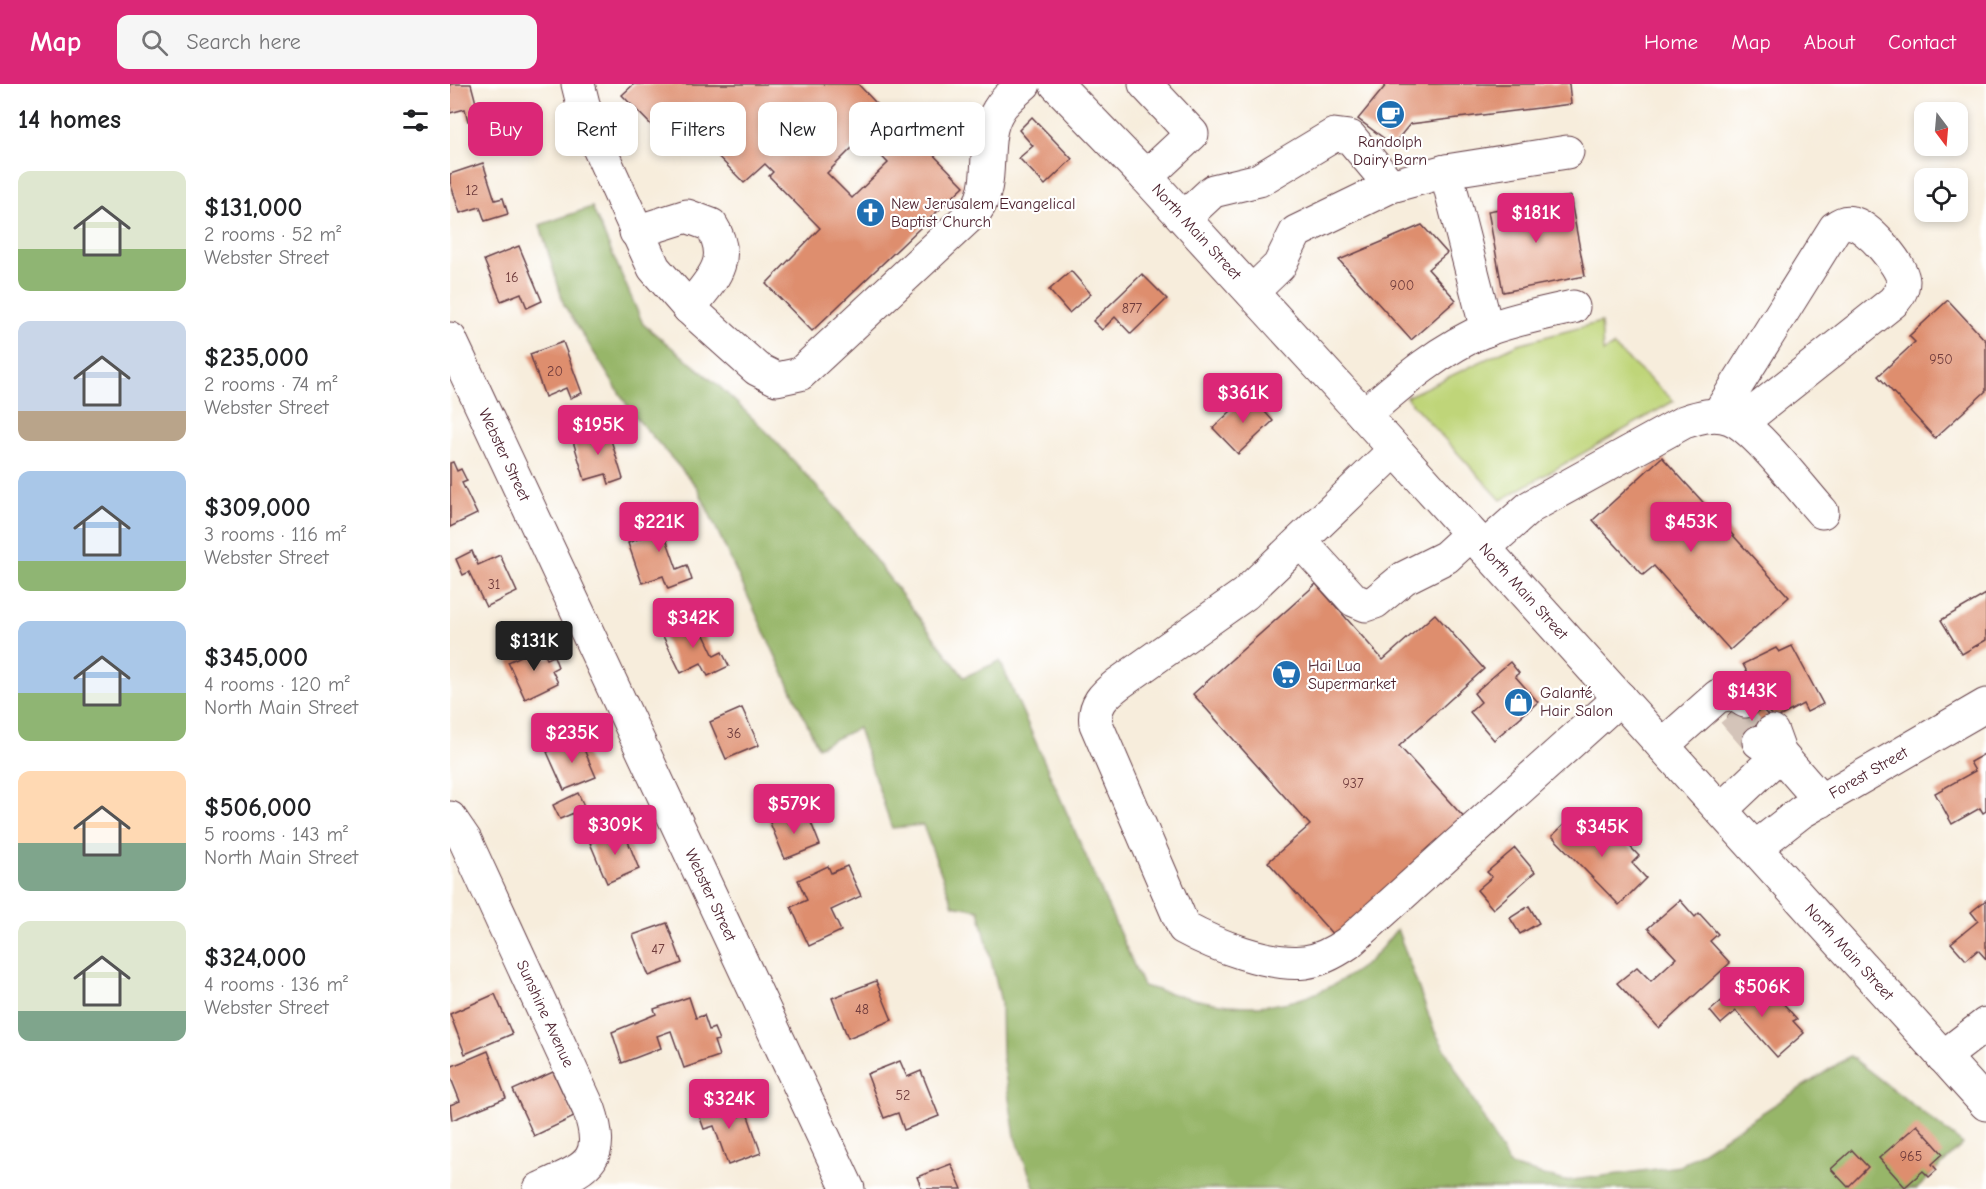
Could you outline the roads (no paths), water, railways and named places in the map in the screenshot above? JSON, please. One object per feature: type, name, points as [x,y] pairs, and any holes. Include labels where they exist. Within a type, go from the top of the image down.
[{"type":"street","points":[[578,84],[588,124],[636,232],[658,273],[689,308],[768,376],[786,379],[800,374],[976,210],[984,192],[988,145],[994,118],[999,108],[1024,84]]},
{"type":"street","name":"North Main Street","points":[[1056,84],[1146,177],[1364,415],[1986,1104]]},
{"type":"street","points":[[1145,84],[1192,134],[1146,177]]},
{"type":"street","points":[[1184,218],[1213,191],[1259,180],[1334,135],[1350,137],[1391,186]]},
{"type":"street","points":[[1251,292],[1279,266],[1296,232],[1391,186],[1446,171],[1567,152]]},
{"type":"street","points":[[1446,171],[1487,330]]},
{"type":"street","points":[[636,232],[658,223],[687,216],[711,225],[719,242],[720,262],[711,280],[689,308]]},
{"type":"street","points":[[1845,223],[1855,224],[1874,238],[1895,261],[1903,282],[1901,292],[1893,302],[1729,419],[1835,228],[1845,223]]},
{"type":"street","points":[[1364,415],[1424,365],[1487,330],[1573,307]]},
{"type":"street","name":"Webster Street","points":[[450,339],[848,1189]]},
{"type":"street","points":[[1301,542],[1354,600],[1366,605],[1375,602],[1404,578],[1478,541],[1530,507],[1684,422],[1700,416],[1729,419],[1822,512]]},
{"type":"street","points":[[1395,450],[1245,594],[1106,694],[1096,709],[1096,724],[1180,922],[1192,932],[1273,961],[1305,962],[1335,952],[1348,944],[1620,698]]},
{"type":"street","points":[[1663,745],[1732,703]]},
{"type":"street","name":"Forest Street","points":[[1756,847],[1821,801],[1986,705]]},
{"type":"street","points":[[1722,809],[1770,742],[1821,801]]},
{"type":"street","name":"Sunshine Avenue","points":[[450,818],[470,850],[589,1109],[596,1132],[595,1151],[585,1166],[540,1189]]},
{"type":"street","points":[[1943,1057],[1986,1024]]},
{"type":"tunnel","points":[[1733,712],[1759,742]]},
{"type":"place","name":"Randolph Dairy Barn","points":[[1390,114]]},
{"type":"place","name":"New Jerusalem Evangelical Baptist Church","points":[[870,213]]},
{"type":"place","name":"Hai Lua Supermarket","points":[[1287,675]]},
{"type":"place","name":"Galanté Hair Salon","points":[[1519,702]]}]
